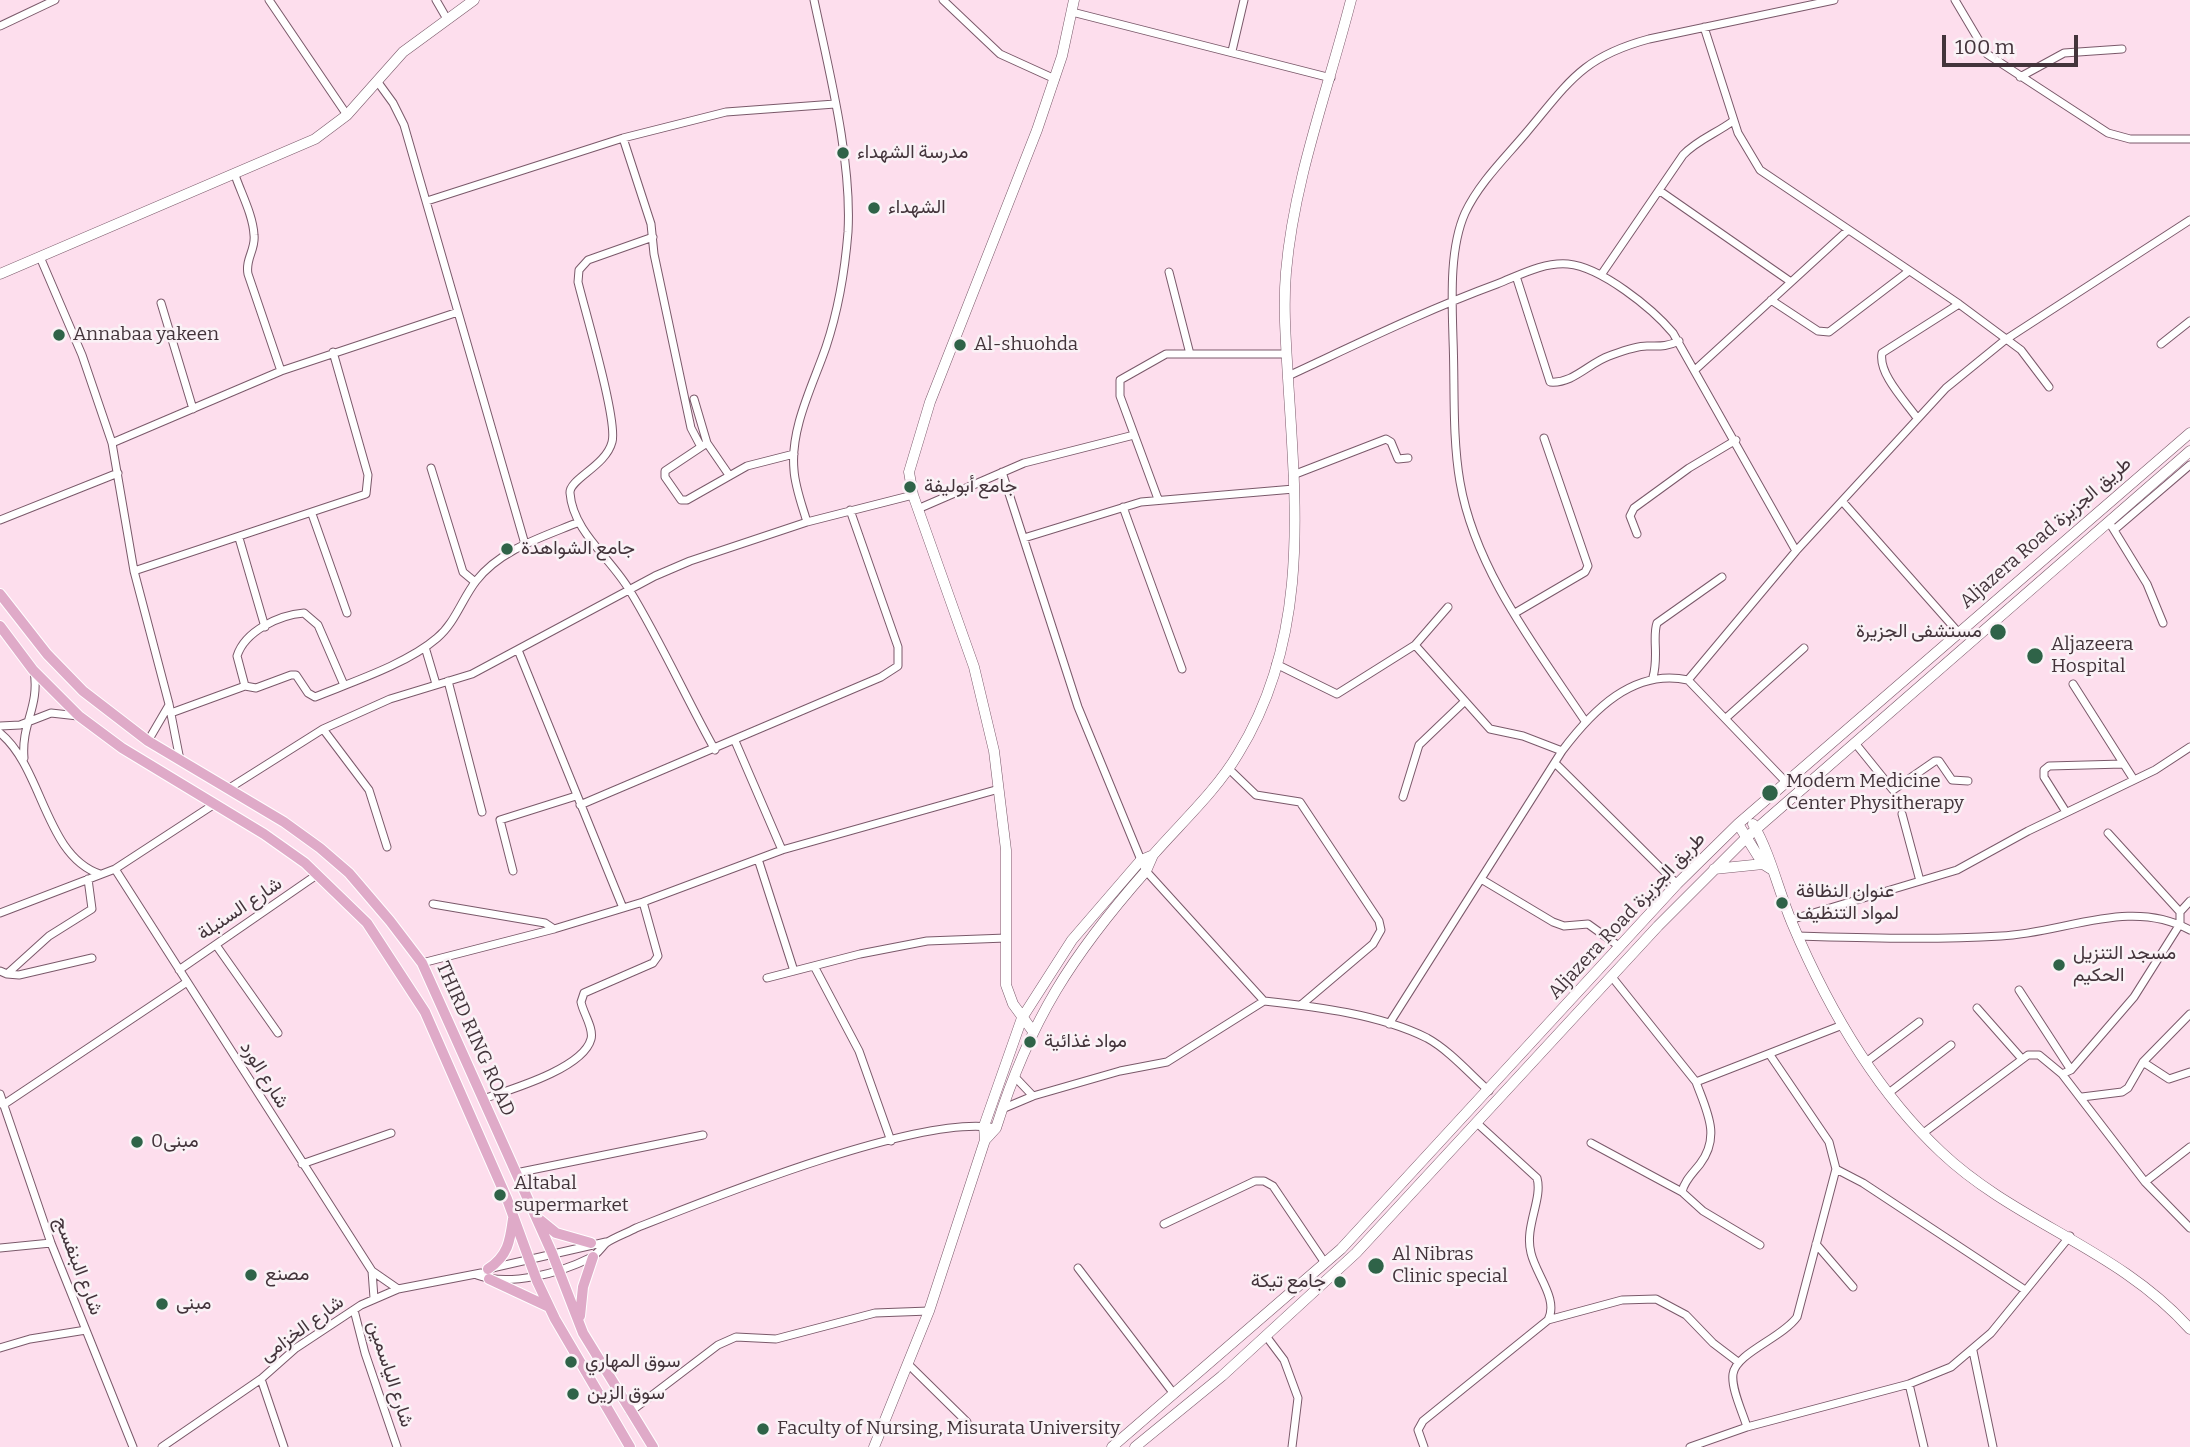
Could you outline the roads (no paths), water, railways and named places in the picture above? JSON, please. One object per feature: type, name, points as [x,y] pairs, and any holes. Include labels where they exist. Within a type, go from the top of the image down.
[{"type":"main road","name":"THIRD RING ROAD","points":[[0,594],[65,674],[148,741],[284,822],[349,873],[422,963],[552,1253],[583,1333],[653,1447]]},
{"type":"main road","name":"THIRD RING ROAD","points":[[0,626],[33,670],[79,716],[122,748],[264,834],[319,874],[367,923],[425,1012],[550,1307],[630,1447]]},
{"type":"main road","points":[[534,1212],[556,1233],[590,1243]]},
{"type":"main road","points":[[513,1216],[506,1251],[485,1274],[550,1307]]},
{"type":"main road","points":[[583,1333],[580,1302],[593,1257]]},
{"type":"street","points":[[33,0],[34,9]]},
{"type":"street","points":[[0,26],[55,0]]},
{"type":"street","points":[[269,0],[347,115]]},
{"type":"street","points":[[436,0],[447,19]]},
{"type":"street","points":[[0,274],[315,139],[347,115],[403,52],[474,0]]},
{"type":"street","points":[[807,522],[793,471],[794,454],[802,413],[827,344],[840,290],[848,231],[835,104],[814,0]]},
{"type":"street","points":[[943,0],[1000,54],[1055,79]]},
{"type":"street","points":[[1032,1030],[1022,1018],[1006,985],[1007,860],[994,751],[974,667],[920,508],[913,495],[909,472],[930,402],[1011,201],[1055,79],[1074,0]]},
{"type":"street","points":[[1232,51],[1244,0]]},
{"type":"street","points":[[985,1140],[996,1128],[1032,1030],[1074,959],[1146,871],[1153,855],[1229,769],[1258,715],[1276,664],[1295,573],[1294,489],[1284,294],[1300,182],[1351,0]]},
{"type":"street","points":[[1585,721],[1515,613],[1490,568],[1461,484],[1453,301],[1457,247],[1465,213],[1482,185],[1568,83],[1592,60],[1605,53],[1704,27],[1806,3],[1834,0]]},
{"type":"street","points":[[1955,0],[1981,47],[2020,77],[2108,133],[2130,139],[2190,139]]},
{"type":"street","points":[[1072,12],[1331,78]]},
{"type":"street","points":[[1704,27],[1733,121],[1744,148],[1760,170],[1959,304],[2021,351],[2049,387]]},
{"type":"street","points":[[2020,77],[2064,53],[2122,49]]},
{"type":"street","points":[[377,81],[393,103],[404,125],[525,544]]},
{"type":"street","points":[[427,201],[623,138],[748,108],[835,104]]},
{"type":"street","points":[[1601,275],[1690,147],[1733,121]]},
{"type":"street","points":[[623,138],[651,224],[691,428],[729,475]]},
{"type":"street","points":[[235,175],[254,233],[254,243],[246,266],[281,371]]},
{"type":"street","points":[[1660,191],[1791,282]]},
{"type":"street","points":[[1688,680],[1796,551],[1946,388],[2004,340],[2190,220]]},
{"type":"street","points":[[1696,369],[1848,230]]},
{"type":"street","points":[[653,237],[588,260],[579,270],[578,282],[613,429],[612,442],[601,463],[570,485],[579,522],[630,590],[715,750]]},
{"type":"street","points":[[40,257],[82,355],[113,443],[134,571],[169,704],[180,761]]},
{"type":"street","points":[[1288,376],[1453,301],[1551,264],[1570,264],[1601,275],[1646,307],[1679,341],[1796,551]]},
{"type":"street","points":[[1771,300],[1818,331],[1829,332],[1909,271]]},
{"type":"street","points":[[1169,272],[1190,354]]},
{"type":"street","points":[[1516,276],[1550,382],[1559,383],[1572,378],[1607,356],[1646,346],[1667,347],[1679,341]]},
{"type":"street","points":[[161,303],[193,409]]},
{"type":"street","points":[[1917,418],[1886,372],[1881,362],[1882,353],[1959,304]]},
{"type":"street","points":[[113,443],[281,371],[458,312]]},
{"type":"street","points":[[2161,344],[2190,321]]},
{"type":"street","points":[[134,571],[362,497],[369,483],[333,352]]},
{"type":"street","points":[[1158,499],[1120,396],[1120,380],[1166,354],[1286,354]]},
{"type":"street","points":[[694,399],[704,445]]},
{"type":"street","name":"Aljazera Road طريق الجزيزة","points":[[1112,1447],[1325,1263],[1489,1091],[1677,884],[1738,824],[2190,433]]},
{"type":"street","points":[[920,508],[1024,463],[1134,435]]},
{"type":"street","points":[[1515,613],[1586,572],[1588,566],[1544,438]]},
{"type":"street","points":[[1293,475],[1386,439],[1391,442],[1398,459],[1408,458]]},
{"type":"street","points":[[1637,534],[1630,516],[1634,508],[1689,468],[1736,440]]},
{"type":"street","points":[[704,445],[665,471],[665,477],[676,496],[687,500],[747,466],[794,454]]},
{"type":"street","name":"Aljazera Road طريق الجزيزة","points":[[1135,1447],[1266,1336],[1356,1253],[1612,977],[1747,837],[2188,461]]},
{"type":"street","points":[[431,468],[463,572],[475,582]]},
{"type":"street","points":[[1002,472],[1078,707],[1146,871],[1264,1001]]},
{"type":"street","points":[[0,520],[118,473]]},
{"type":"street","points":[[1024,538],[1158,499],[1294,489]]},
{"type":"street","points":[[228,789],[323,729],[390,699],[472,674],[690,561],[807,522],[913,495]]},
{"type":"street","points":[[1842,501],[1958,632]]},
{"type":"street","points":[[1123,507],[1182,669]]},
{"type":"street","points":[[580,805],[715,750],[881,677],[898,666],[898,647],[850,510]]},
{"type":"street","points":[[312,514],[347,613]]},
{"type":"street","points":[[171,713],[245,686],[256,688],[296,674],[307,693],[315,697],[344,685],[425,647],[449,626],[475,582],[488,567],[525,544],[579,522]]},
{"type":"street","points":[[2111,526],[2147,584],[2163,623]]},
{"type":"street","points":[[239,538],[265,627]]},
{"type":"street","points":[[1653,677],[1658,661],[1655,631],[1657,623],[1722,577]]},
{"type":"street","points":[[1276,664],[1337,694],[1415,645],[1448,607]]},
{"type":"street","points":[[245,686],[237,656],[241,645],[265,627],[299,613],[312,617],[344,685]]},
{"type":"street","points":[[1415,645],[1490,729],[1523,736],[1562,751]]},
{"type":"street","points":[[425,647],[436,684]]},
{"type":"street","points":[[1726,718],[1804,648]]},
{"type":"street","points":[[518,650],[623,908]]},
{"type":"street","points":[[25,761],[23,739],[26,722],[36,699],[33,670]]},
{"type":"street","points":[[1389,1024],[1562,751],[1585,721],[1605,703],[1653,677],[1688,680],[1786,782]]},
{"type":"street","points":[[448,681],[482,812]]},
{"type":"street","points":[[2073,684],[2134,780]]},
{"type":"street","points":[[1403,797],[1419,745],[1465,701]]},
{"type":"street","points":[[148,741],[169,704]]},
{"type":"street","points":[[0,726],[10,727],[51,713],[79,716]]},
{"type":"street","points":[[323,729],[369,790],[387,847]]},
{"type":"street","points":[[0,733],[16,747],[25,761],[61,838],[79,862],[100,874]]},
{"type":"street","points":[[735,741],[782,850]]},
{"type":"street","points":[[1855,743],[1893,790],[1935,761],[1939,761],[1952,780],[1968,781]]},
{"type":"street","points":[[1790,920],[1968,865],[2066,812],[2134,780],[2190,747]]},
{"type":"street","points":[[1555,762],[1677,884]]},
{"type":"street","points":[[2066,812],[2044,777],[2044,770],[2049,766],[2123,764]]},
{"type":"street","points":[[1229,769],[1255,794],[1300,802],[1379,920],[1381,930],[1373,944],[1301,1005]]},
{"type":"street","points":[[422,963],[554,929],[643,902],[782,850],[999,789]]},
{"type":"street","points":[[513,871],[500,820],[576,796]]},
{"type":"street","points":[[0,913],[115,869],[213,805]]},
{"type":"street","points":[[1767,866],[1767,834],[1777,811]]},
{"type":"street","points":[[1902,814],[1920,881]]},
{"type":"street","points":[[1748,816],[1767,851]]},
{"type":"street","points":[[1738,824],[1767,866],[1840,1026],[1922,1134],[1977,1181],[2147,1286],[2190,1329]]},
{"type":"street","points":[[2062,1074],[2071,1070],[2134,997],[2180,924],[2180,912],[2108,832]]},
{"type":"street","points":[[874,1447],[929,1311],[985,1140],[985,1126],[1022,1018],[1072,940],[1141,860],[1153,855]]},
{"type":"street","points":[[758,859],[794,971]]},
{"type":"street","points":[[1713,870],[1767,866]]},
{"type":"street","name":"شارع الورد","points":[[115,869],[372,1271],[398,1289]]},
{"type":"street","name":"شارع السنبلة","points":[[179,970],[319,874]]},
{"type":"street","points":[[3,972],[49,936],[92,909],[88,878]]},
{"type":"street","points":[[1481,878],[1553,922],[1564,926],[1588,924],[1620,947]]},
{"type":"street","points":[[2180,912],[2190,901]]},
{"type":"street","points":[[483,1099],[544,1077],[568,1065],[589,1044],[592,1032],[581,1002],[584,993],[653,963],[658,956],[643,902]]},
{"type":"street","points":[[433,904],[545,923],[554,929]]},
{"type":"street","points":[[1797,936],[2003,936],[2134,914],[2180,924],[2190,930]]},
{"type":"street","points":[[767,978],[927,941],[1006,938]]},
{"type":"street","points":[[216,945],[278,1033]]},
{"type":"street","points":[[3,972],[19,975],[92,958]]},
{"type":"street","points":[[814,966],[859,1051],[891,1141]]},
{"type":"street","points":[[1612,977],[1696,1082],[1712,1128],[1710,1150],[1687,1180],[1682,1192]]},
{"type":"street","points":[[3,1105],[187,982]]},
{"type":"street","points":[[2019,990],[2071,1070]]},
{"type":"street","points":[[1002,1109],[1033,1096],[1120,1071],[1167,1062],[1264,1001],[1301,1005],[1389,1024],[1430,1040],[1489,1091]]},
{"type":"street","points":[[1977,1008],[2022,1059]]},
{"type":"street","points":[[2082,1097],[2122,1092],[2128,1088],[2143,1062],[2190,1014]]},
{"type":"street","points":[[1866,1062],[1919,1022]]},
{"type":"street","points":[[1696,1082],[1840,1026]]},
{"type":"street","points":[[1890,1092],[1951,1045]]},
{"type":"street","points":[[1922,1134],[2022,1059],[2035,1054],[2062,1074],[2145,1182],[2190,1228]]},
{"type":"street","points":[[1747,1427],[1732,1376],[1738,1362],[1789,1329],[1797,1317],[1836,1169],[1829,1142],[1770,1055]]},
{"type":"street","points":[[2143,1062],[2169,1079],[2190,1072]]},
{"type":"street","points":[[1014,1076],[1033,1096]]},
{"type":"street","name":"شارع البنفسج","points":[[0,1094],[51,1243],[133,1447]]},
{"type":"street","points":[[1478,1124],[1536,1178],[1539,1188],[1530,1219],[1530,1251],[1552,1305],[1548,1320]]},
{"type":"street","points":[[485,1274],[590,1243],[607,1242],[678,1212],[891,1141],[962,1125],[996,1128]]},
{"type":"street","points":[[302,1164],[391,1133]]},
{"type":"street","points":[[516,1173],[703,1135]]},
{"type":"street","points":[[1591,1143],[1682,1192],[1703,1211],[1760,1245]]},
{"type":"street","points":[[2145,1182],[2190,1147]]},
{"type":"street","points":[[1836,1169],[1863,1183],[2025,1290]]},
{"type":"street","points":[[1164,1224],[1255,1181],[1264,1181],[1273,1186],[1325,1263]]},
{"type":"street","points":[[1690,1447],[1747,1427],[1909,1384],[1951,1367],[1973,1351],[2070,1236]]},
{"type":"street","points":[[485,1274],[536,1276],[593,1257],[607,1242]]},
{"type":"street","points":[[0,1248],[51,1243]]},
{"type":"street","points":[[1816,1244],[1853,1287]]},
{"type":"street","points":[[1078,1268],[1174,1394]]},
{"type":"street","points":[[372,1271],[374,1298]]},
{"type":"street","name":"شارع الخزامى","points":[[162,1447],[261,1379],[296,1348],[374,1298],[398,1289],[485,1274]]},
{"type":"street","points":[[1424,1447],[1418,1430],[1423,1420],[1548,1320],[1622,1300],[1656,1299],[1686,1315],[1713,1343],[1738,1362]]},
{"type":"street","name":"شارع الياسمين","points":[[354,1310],[365,1353],[397,1447]]},
{"type":"street","points":[[630,1412],[718,1345],[736,1337],[776,1339],[875,1313],[929,1311]]},
{"type":"street","points":[[0,1348],[30,1339],[86,1330]]},
{"type":"street","points":[[1266,1336],[1284,1360],[1298,1398],[1292,1447]]},
{"type":"street","points":[[1973,1351],[1993,1447]]},
{"type":"street","points":[[909,1365],[967,1422]]},
{"type":"street","points":[[261,1379],[284,1447]]},
{"type":"street","points":[[1909,1384],[1924,1447]]},
{"type":"place","name":"مدرسة الشهداء","points":[[843,153]]},
{"type":"place","name":"الشهداء","points":[[874,208]]},
{"type":"place","name":"Annabaa yakeen","points":[[59,335]]},
{"type":"place","name":"Al-shuohda","points":[[960,345]]},
{"type":"place","name":"جامع أبوليفة","points":[[910,487]]},
{"type":"place","name":"جامع الشواهدة","points":[[507,549]]},
{"type":"place","name":"مستشفى الجزيرة","points":[[1998,632]]},
{"type":"place","name":"Aljazeera Hospital","points":[[2035,656]]},
{"type":"place","name":"Modern Medicine Center Physitherapy","points":[[1770,793]]},
{"type":"place","name":"عنوان النظافة لمواد التنظيف","points":[[1782,903]]},
{"type":"place","name":"مسجد التنزيل الحكيم","points":[[2059,965]]},
{"type":"place","name":"مواد غذائية","points":[[1030,1042]]},
{"type":"place","name":"مبنى0","points":[[137,1142]]},
{"type":"place","name":"Altabal supermarket","points":[[500,1195]]},
{"type":"place","name":"Al Nibras Clinic special","points":[[1376,1266]]},
{"type":"place","name":"مصنع","points":[[251,1275]]},
{"type":"place","name":"جامع تيكة","points":[[1340,1282]]},
{"type":"place","name":"مبنى","points":[[162,1304]]},
{"type":"place","name":"سوق المهاري","points":[[571,1362]]},
{"type":"place","name":"سوق الزين","points":[[573,1394]]},
{"type":"place","name":"Faculty of Nursing, Misurata University","points":[[763,1429]]}]
